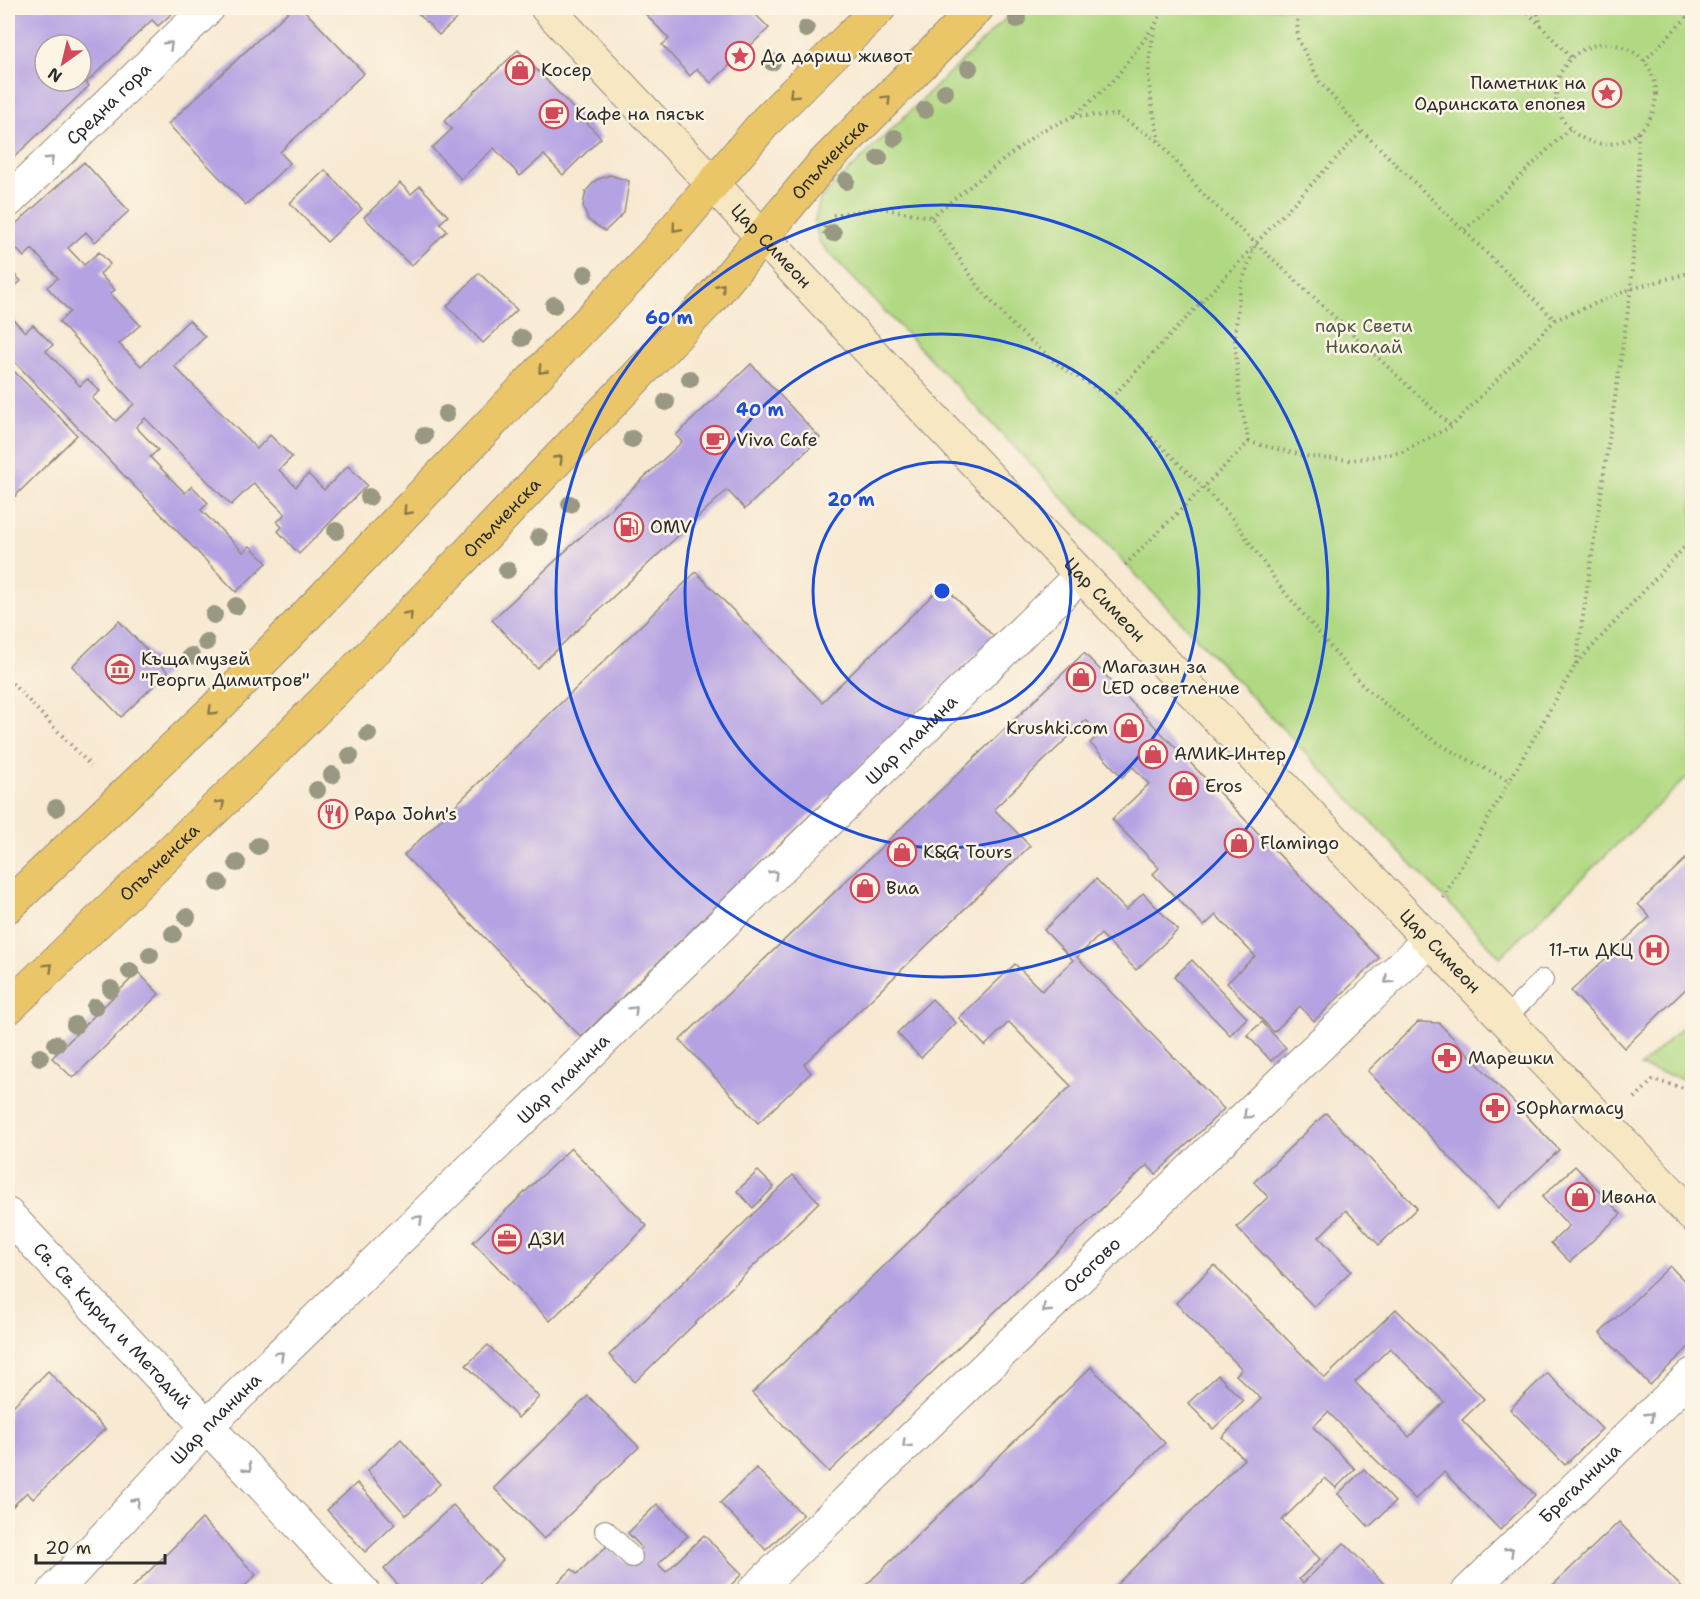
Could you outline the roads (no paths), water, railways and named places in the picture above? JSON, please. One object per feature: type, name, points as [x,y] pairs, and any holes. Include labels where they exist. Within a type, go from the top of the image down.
[{"type":"main road","points":[[8,906],[206,717],[303,619],[656,251],[767,120],[879,8]]},
{"type":"main road","name":"Опълченска","points":[[8,1008],[242,783],[387,639],[690,322],[822,165],[977,8]]},
{"type":"street","name":"Средна гора","points":[[8,201],[208,8]]},
{"type":"street","name":"Цар Симеон","points":[[547,8],[1081,575],[1692,1215]]},
{"type":"street","name":"Шар планина","points":[[54,1592],[208,1425],[1081,575]]},
{"type":"street","name":"Осогово","points":[[753,1592],[1430,939]]},
{"type":"street","name":"Св. Св. Кирил и Методий","points":[[8,1215],[363,1592]]},
{"type":"street","name":"Брегалница","points":[[1468,1592],[1692,1375]]},
{"type":"lane","points":[[1505,1019],[1543,980]]},
{"type":"lane","points":[[605,1530],[632,1557]]},
{"type":"place","name":"Да дариш живот","points":[[740,56]]},
{"type":"place","name":"Косер","points":[[520,70]]},
{"type":"place","name":"Паметник на Одринската епопея","points":[[1607,93]]},
{"type":"place","name":"Кафе на пясък","points":[[554,114]]},
{"type":"place","name":"Viva Cafe","points":[[715,440]]},
{"type":"place","name":"OMV","points":[[629,527]]},
{"type":"place","name":"Къща музей \"Георги Димитров\"","points":[[120,669]]},
{"type":"place","name":"Магазин за LED осветление","points":[[1081,677]]},
{"type":"place","name":"Krushki.com","points":[[1129,728]]},
{"type":"place","name":"АМИК-Интер","points":[[1153,754]]},
{"type":"place","name":"Eros","points":[[1184,786]]},
{"type":"place","name":"Papa John's","points":[[333,814]]},
{"type":"place","name":"Flamingo","points":[[1239,843]]},
{"type":"place","name":"K&G Tours","points":[[902,852]]},
{"type":"place","name":"Виа","points":[[865,888]]},
{"type":"place","name":"11-ти ДКЦ","points":[[1654,950]]},
{"type":"place","name":"Марешки","points":[[1447,1058]]},
{"type":"place","name":"SOpharmacy","points":[[1495,1108]]},
{"type":"place","name":"Ивана","points":[[1580,1197]]},
{"type":"place","name":"ДЗИ","points":[[507,1239]]},
{"type":"park label","name":"парк Свети Николай","points":[[1364,336]]}]
